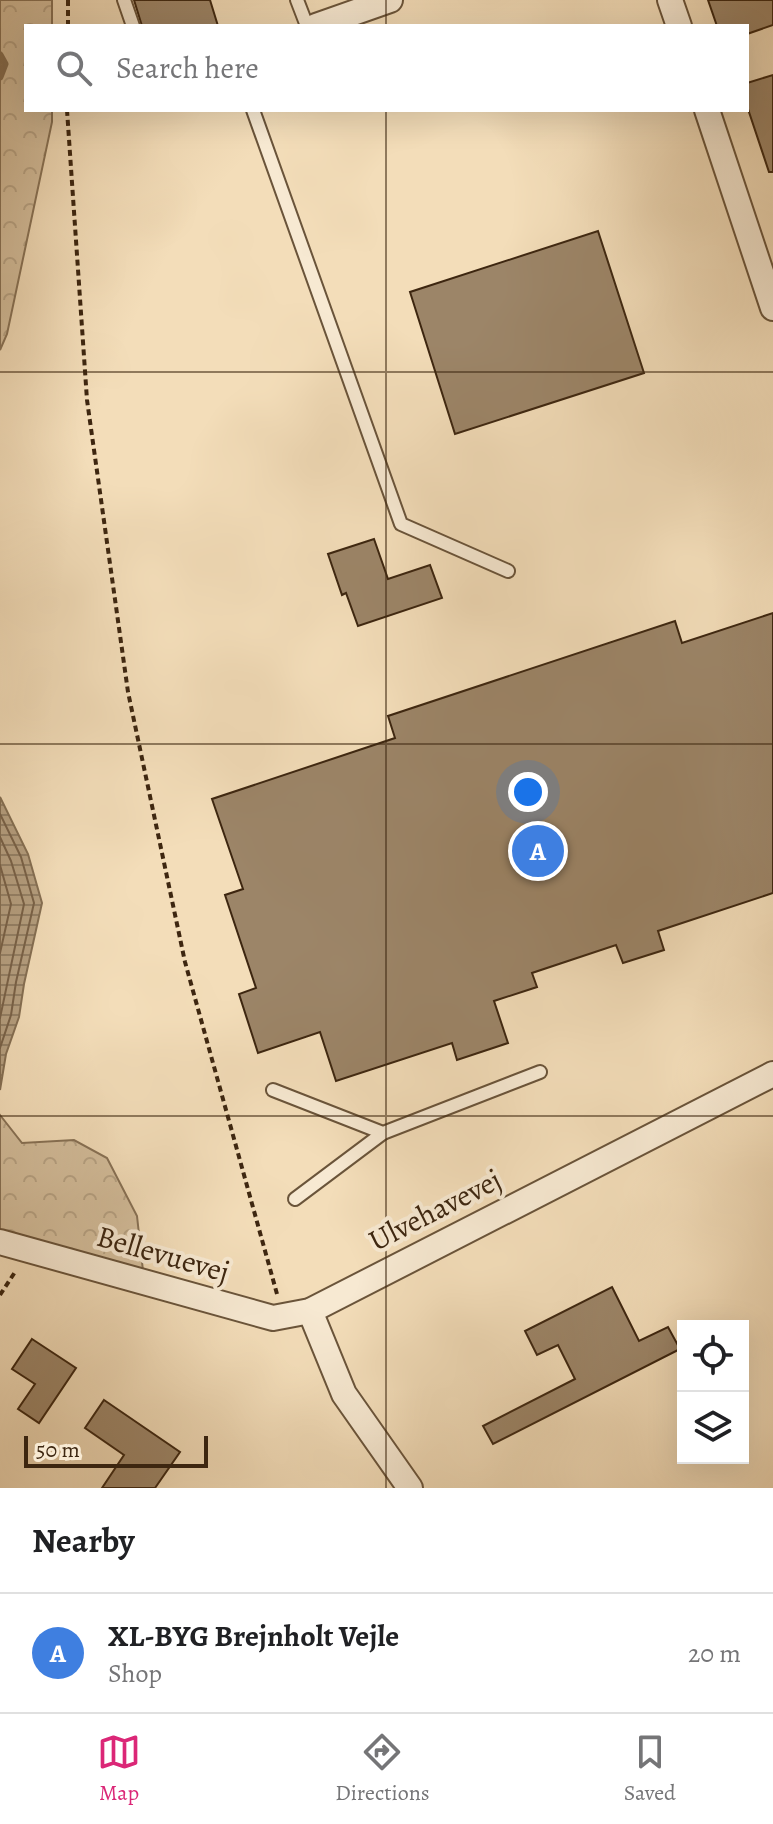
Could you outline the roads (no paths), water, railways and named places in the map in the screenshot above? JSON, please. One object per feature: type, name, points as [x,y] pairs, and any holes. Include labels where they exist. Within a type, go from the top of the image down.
[{"type":"street","points":[[322,24],[390,0]]},
{"type":"street","points":[[670,0],[678,24]]},
{"type":"street","points":[[708,112],[773,308]]},
{"type":"street","name":"Ulvehavevej","points":[[310,1311],[773,1074]]},
{"type":"street","name":"Bellevuevej","points":[[0,1242],[273,1318],[310,1311]]},
{"type":"street","points":[[310,1311],[344,1394],[410,1488]]},
{"type":"lane","points":[[124,0],[132,24]]},
{"type":"lane","points":[[297,0],[306,24]]},
{"type":"lane","points":[[254,112],[401,524],[508,571]]},
{"type":"lane","points":[[295,1199],[383,1133],[540,1072]]},
{"type":"lane","points":[[273,1090],[383,1133]]},
{"type":"water","points":[[0,797],[28,854],[42,903],[19,1017],[6,1054],[0,1090]]},
{"type":"waterway","points":[[0,55],[5,64],[0,77]]},
{"type":"place","name":"XL-BYG Brejnholt Vejle","points":[[538,851]]}]
